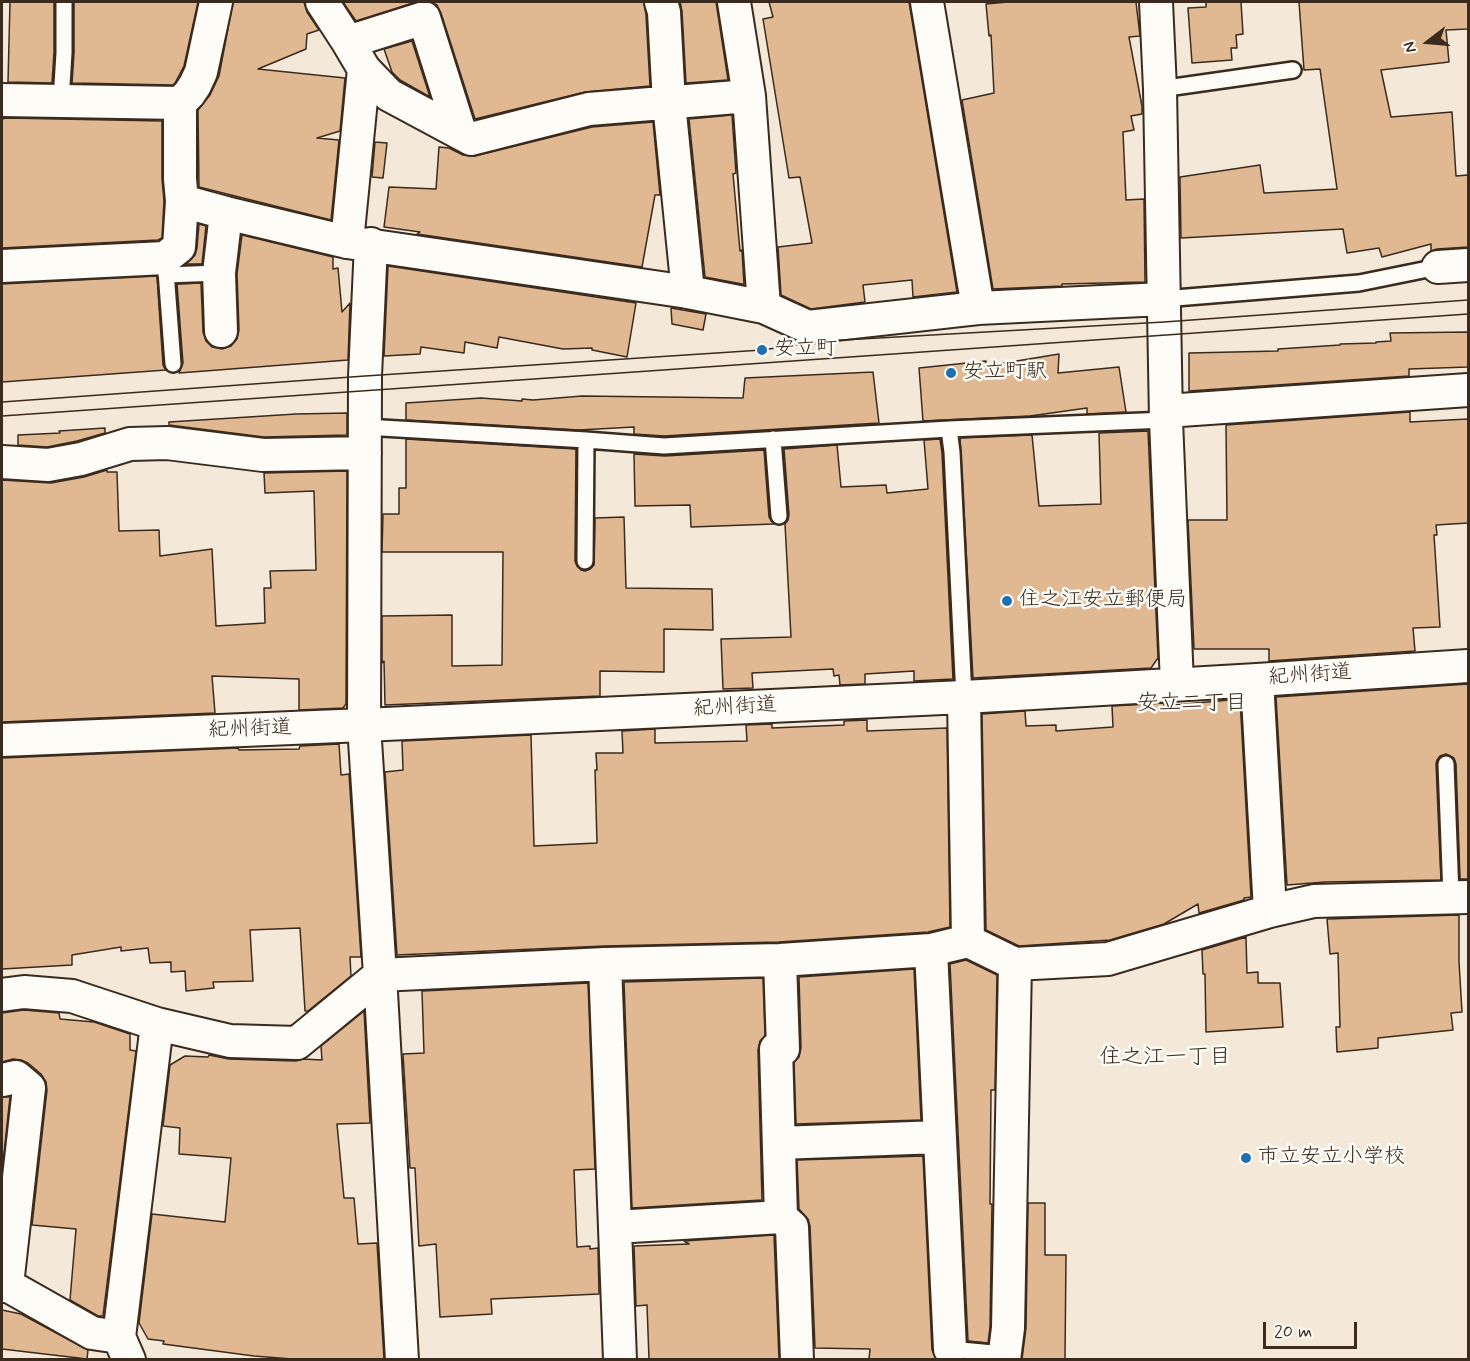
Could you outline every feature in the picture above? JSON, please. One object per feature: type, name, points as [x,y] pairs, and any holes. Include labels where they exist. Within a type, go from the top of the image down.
[{"type":"street","points":[[2,267],[166,266],[179,247],[182,201],[180,103],[189,94],[201,72],[216,2]]},
{"type":"street","points":[[322,2],[364,69],[389,95],[471,139],[589,110],[749,96]]},
{"type":"street","points":[[661,2],[664,12],[669,103],[688,292]]},
{"type":"street","points":[[734,2],[749,96],[764,308]]},
{"type":"street","points":[[927,2],[978,309]]},
{"type":"street","points":[[1156,2],[1160,90],[1166,416],[1177,684]]},
{"type":"street","points":[[348,42],[424,18],[460,132]]},
{"type":"street","points":[[364,69],[359,243],[365,376],[364,726],[402,1359]]},
{"type":"street","points":[[2,100],[180,103]]},
{"type":"street","points":[[182,201],[359,243],[688,292],[764,308],[808,327],[978,309],[1163,299]]},
{"type":"street","points":[[221,331],[219,273],[226,213]]},
{"type":"street","points":[[1166,416],[1468,390]]},
{"type":"street","points":[[2,462],[48,465],[81,459],[130,444],[167,443],[263,455],[365,440]]},
{"type":"street","name":"紀州街道","points":[[2,740],[364,726],[964,697],[1468,666]]},
{"type":"street","points":[[1257,680],[1270,911]]},
{"type":"street","points":[[964,697],[968,941]]},
{"type":"street","points":[[2,995],[24,992],[72,996],[158,1024],[230,1041],[297,1043],[380,975],[605,964],[780,960],[931,950],[968,941],[1015,964],[1108,959],[1270,911],[1314,901],[1460,896]]},
{"type":"street","points":[[931,950],[950,1349]]},
{"type":"street","points":[[780,960],[783,1049],[776,1049],[781,1217],[792,1227],[797,1359]]},
{"type":"street","points":[[605,964],[620,1359]]},
{"type":"street","points":[[1004,1357],[1008,1328],[1015,964]]},
{"type":"street","points":[[2,1080],[16,1077],[29,1088],[4,1286],[124,1348],[158,1024]]},
{"type":"street","points":[[778,1143],[939,1137]]},
{"type":"street","points":[[615,1227],[781,1217]]},
{"type":"lane","points":[[61,101],[64,2]]},
{"type":"lane","points":[[1160,90],[1293,70]]},
{"type":"lane","points":[[173,364],[166,266],[219,273]]},
{"type":"lane","points":[[1163,299],[1359,283],[1453,266]]},
{"type":"lane","points":[[365,440],[586,440],[664,446],[1166,416]]},
{"type":"lane","points":[[949,429],[964,697]]},
{"type":"lane","points":[[585,561],[586,440]]},
{"type":"lane","points":[[773,440],[779,516]]},
{"type":"lane","points":[[1446,764],[1460,896]]},
{"type":"lane","points":[[950,1349],[1004,1357]]},
{"type":"building","points":[[10,2],[54,2],[52,83],[8,82]]},
{"type":"building","points":[[74,2],[198,2],[184,66],[175,83],[173,85],[72,83]]},
{"type":"building","points":[[233,2],[304,2],[307,12],[319,30],[307,34],[306,49],[258,69],[345,78],[340,131],[317,138],[339,140],[331,220],[199,187],[198,110],[210,95],[219,76]]},
{"type":"building","points":[[343,2],[416,2],[356,21]]},
{"type":"building","points":[[430,2],[644,2],[650,86],[585,92],[475,119],[441,13],[437,5]]},
{"type":"building","points":[[680,2],[716,2],[728,80],[686,83]]},
{"type":"building","points":[[769,2],[909,2],[957,292],[913,297],[912,280],[863,285],[865,302],[811,309],[781,295],[778,247],[812,243],[800,177],[789,178],[763,19],[773,17]]},
{"type":"building","points":[[1136,2],[1140,36],[1129,37],[1142,114],[1131,116],[1134,130],[1123,132],[1126,200],[1144,199],[1145,282],[1062,284],[1062,286],[993,289],[962,100],[994,93],[991,35],[989,36],[986,4]]},
{"type":"building","points":[[1206,2],[1241,2],[1243,34],[1236,35],[1237,48],[1231,48],[1232,60],[1192,63],[1188,8],[1206,7]]},
{"type":"building","points":[[1299,2],[1468,2],[1468,29],[1446,30],[1449,62],[1381,70],[1391,117],[1452,112],[1456,176],[1468,175],[1468,247],[1431,251],[1431,244],[1382,257],[1379,248],[1347,253],[1343,229],[1181,238],[1180,177],[1260,165],[1264,193],[1337,189],[1320,69],[1304,70]]},
{"type":"building","points":[[412,41],[430,97],[400,80],[392,72],[384,49]]},
{"type":"building","points":[[732,115],[736,173],[733,174],[744,284],[705,277],[689,119]]},
{"type":"building","points":[[2,119],[162,121],[164,201],[162,238],[2,248]]},
{"type":"building","points":[[653,122],[660,195],[655,195],[642,267],[417,234],[420,232],[384,227],[389,187],[436,189],[439,147],[449,148],[463,155],[475,156],[592,127]]},
{"type":"building","points":[[375,142],[387,143],[383,178],[372,177]]},
{"type":"building","points":[[199,224],[206,226],[202,264],[186,264],[195,255]]},
{"type":"building","points":[[242,235],[333,257],[333,269],[338,268],[342,312],[350,303],[348,360],[179,373],[183,363],[177,284],[201,283],[203,332],[206,341],[212,347],[222,349],[231,346],[237,339],[239,330],[237,274]]},
{"type":"building","points":[[388,266],[636,303],[627,357],[592,350],[592,348],[563,349],[499,337],[497,348],[465,342],[464,353],[421,347],[420,354],[384,356]]},
{"type":"building","points":[[157,276],[163,365],[166,370],[2,382],[2,284]]},
{"type":"building","points":[[671,308],[706,314],[703,330],[672,324]]},
{"type":"building","points":[[1468,332],[1468,367],[1409,369],[1409,376],[1189,391],[1189,353],[1278,351],[1278,349],[1376,343],[1391,341],[1390,333]]},
{"type":"building","points":[[1059,354],[1058,373],[1119,367],[1126,412],[1087,414],[1087,408],[1030,416],[923,421],[919,368],[986,361],[986,366]]},
{"type":"building","points":[[873,372],[879,423],[664,436],[634,434],[634,427],[579,430],[406,420],[406,403],[481,398],[522,401],[522,399],[582,396],[743,398],[745,378]]},
{"type":"building","points":[[1410,412],[1410,422],[1468,419],[1468,523],[1436,525],[1437,535],[1434,535],[1440,627],[1413,628],[1415,651],[1269,661],[1269,649],[1194,649],[1188,520],[1227,520],[1226,425]]},
{"type":"building","points":[[347,413],[347,435],[264,437],[169,425],[169,422]]},
{"type":"building","points":[[105,428],[105,433],[47,447],[18,445],[18,435]]},
{"type":"building","points":[[1148,431],[1158,658],[1151,668],[973,678],[960,438],[1032,435],[1039,506],[1101,504],[1099,433]]},
{"type":"building","points":[[406,439],[576,449],[575,561],[577,566],[585,571],[594,565],[595,518],[624,517],[626,588],[712,589],[713,630],[664,629],[664,672],[600,671],[600,696],[385,705],[382,616],[452,615],[452,666],[502,665],[503,552],[382,552],[383,514],[399,514],[399,488],[406,488]]},
{"type":"building","points":[[940,439],[953,679],[914,681],[914,671],[865,674],[865,684],[840,685],[839,675],[834,676],[833,669],[752,673],[753,688],[723,689],[721,639],[791,637],[785,524],[789,515],[784,449],[837,445],[841,487],[886,485],[887,493],[928,489],[924,440]]},
{"type":"building","points":[[764,450],[769,517],[774,524],[691,527],[690,505],[635,506],[634,454],[665,456]]},
{"type":"building","points":[[107,470],[107,472],[117,472],[119,531],[159,530],[160,556],[212,549],[216,626],[265,623],[264,588],[271,588],[270,571],[316,570],[314,491],[265,493],[264,473],[347,471],[346,704],[343,708],[299,710],[299,679],[212,676],[215,713],[2,722],[2,480],[51,483]]},
{"type":"building","points":[[1468,684],[1468,879],[1460,879],[1456,764],[1454,758],[1446,754],[1440,756],[1436,764],[1441,880],[1287,885],[1276,697]]},
{"type":"building","points":[[1240,699],[1251,897],[1199,913],[1198,904],[1164,924],[1110,940],[1019,946],[986,930],[982,714],[1025,711],[1026,726],[1056,725],[1056,731],[1113,727],[1112,706],[1164,703],[1164,706]]},
{"type":"building","points":[[867,720],[867,731],[947,728],[950,927],[928,932],[779,942],[605,946],[397,955],[385,772],[403,770],[402,741],[531,735],[534,846],[597,843],[596,753],[623,753],[622,731],[655,729],[655,743],[747,741],[746,725],[772,724],[772,728],[844,725],[844,721]]},
{"type":"building","points":[[339,744],[341,775],[349,774],[361,957],[350,957],[351,976],[308,1011],[305,1011],[300,928],[250,930],[253,981],[213,982],[214,988],[186,991],[185,971],[171,972],[171,962],[150,963],[148,948],[121,951],[121,947],[72,955],[72,965],[2,969],[2,758],[238,748],[239,750],[299,749],[300,746]]},
{"type":"building","points":[[1459,915],[1462,1012],[1451,1013],[1453,1030],[1378,1038],[1378,1048],[1337,1052],[1336,1027],[1340,1027],[1338,953],[1330,954],[1327,919]]},
{"type":"building","points":[[1246,937],[1247,973],[1258,972],[1258,983],[1280,983],[1283,1027],[1206,1032],[1205,974],[1203,974],[1202,950]]},
{"type":"building","points":[[966,960],[997,975],[995,1090],[991,1090],[990,1204],[992,1204],[988,1343],[968,1341],[950,964]]},
{"type":"building","points":[[914,969],[921,1120],[796,1124],[794,1062],[799,1057],[801,1048],[799,977]]},
{"type":"building","points":[[763,978],[765,1036],[760,1041],[758,1050],[762,1200],[632,1208],[624,982]]},
{"type":"building","points":[[588,983],[595,1169],[574,1170],[577,1247],[598,1248],[599,1294],[491,1299],[492,1314],[440,1317],[436,1244],[419,1246],[415,1168],[410,1168],[403,1054],[424,1053],[422,991]]},
{"type":"building","points":[[24,1010],[59,1013],[60,1019],[94,1022],[130,1034],[130,1050],[136,1051],[103,1316],[98,1316],[70,1300],[76,1229],[32,1225],[46,1082],[41,1074],[28,1063],[13,1059],[2,1062],[2,1013]]},
{"type":"building","points":[[364,1011],[370,1123],[337,1124],[344,1198],[354,1198],[358,1244],[377,1243],[384,1359],[292,1359],[254,1356],[163,1344],[164,1341],[148,1339],[139,1323],[152,1214],[225,1222],[231,1158],[179,1154],[180,1128],[163,1126],[170,1065],[185,1056],[208,1057],[209,1055],[229,1059],[322,1060],[321,1046]]},
{"type":"building","points":[[2,1097],[10,1097],[2,1172]]},
{"type":"building","points":[[923,1156],[932,1350],[936,1359],[869,1359],[870,1349],[815,1348],[810,1226],[808,1219],[799,1209],[797,1160]]},
{"type":"building","points":[[1028,1203],[1045,1203],[1045,1255],[1066,1255],[1065,1359],[1022,1359],[1026,1328]]},
{"type":"building","points":[[774,1235],[779,1359],[649,1359],[647,1305],[636,1306],[634,1246],[689,1244],[684,1241]]},
{"type":"building","points":[[2,1310],[21,1314],[88,1350],[87,1359],[2,1349]]},
{"type":"tram line","points":[[2,402],[762,350],[825,341],[1164,322],[1468,300]]},
{"type":"tram line","points":[[2,416],[1468,314]]},
{"type":"place","name":"安立町","points":[[762,350]]},
{"type":"place","name":"安立町駅","points":[[951,373]]},
{"type":"place","name":"住之江安立郵便局","points":[[1007,601]]},
{"type":"place","name":"市立安立小学校","points":[[1246,1158]]},
{"type":"district","name":"安立二丁目","points":[[1192,704]]},
{"type":"district","name":"住之江一丁目","points":[[1165,1058]]}]
